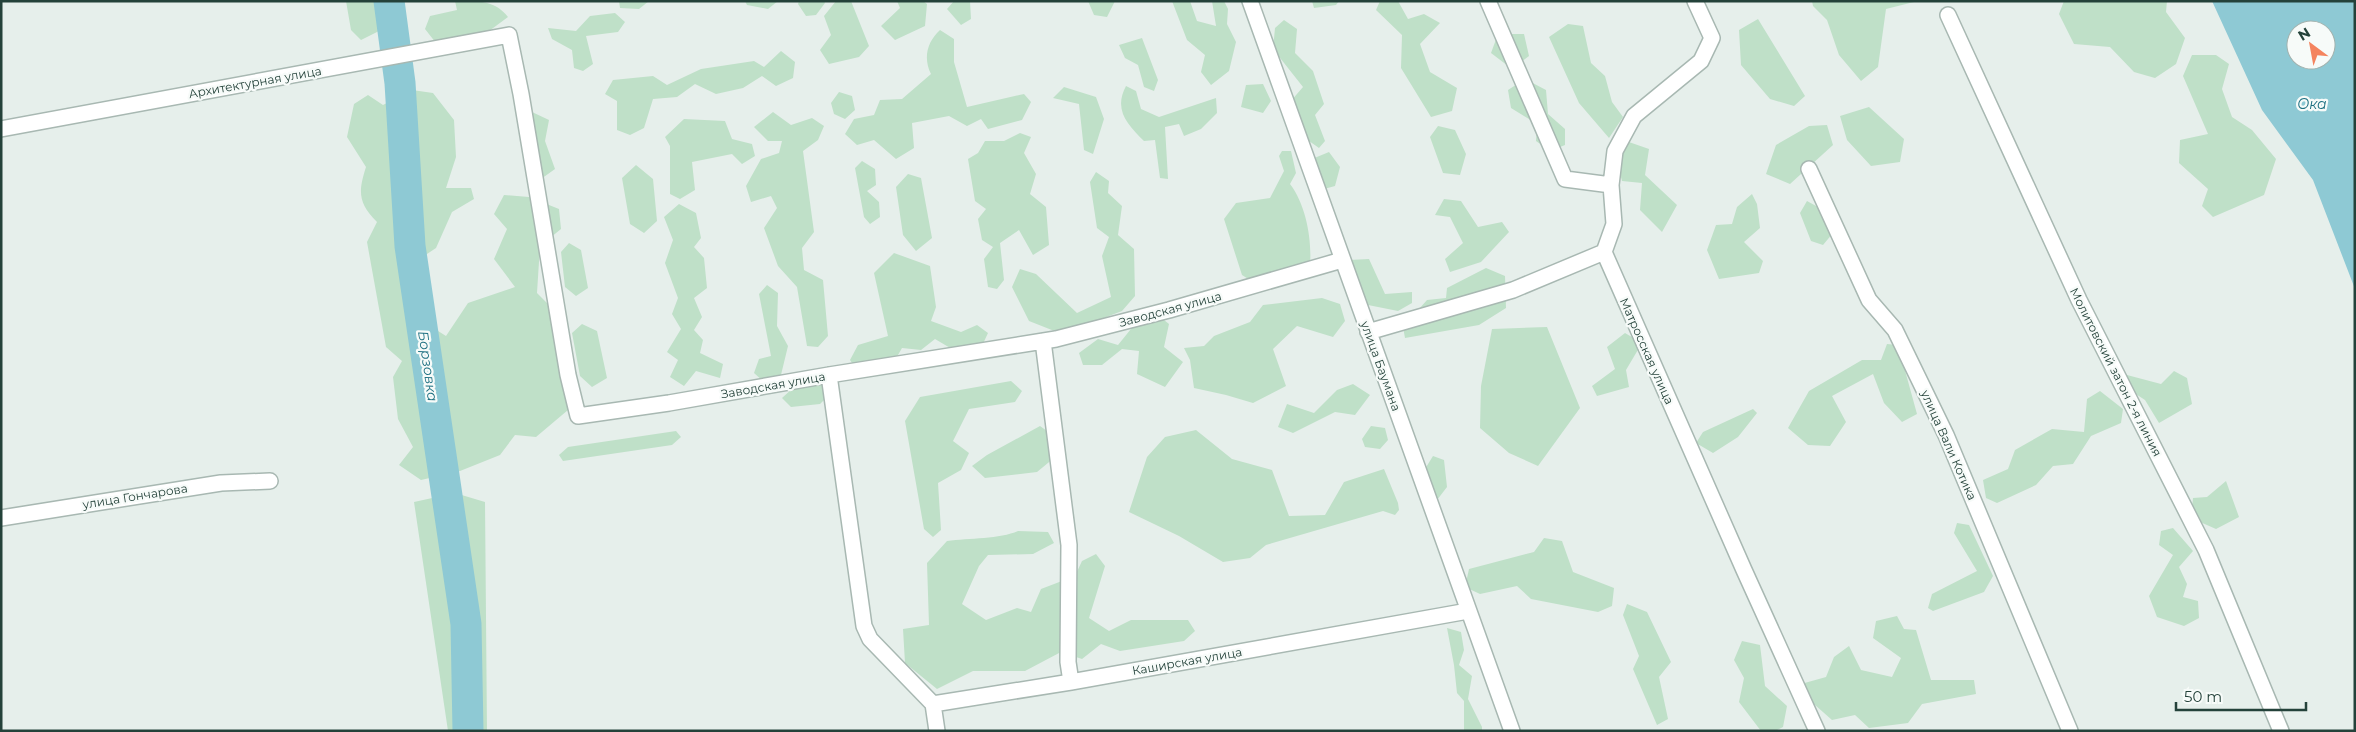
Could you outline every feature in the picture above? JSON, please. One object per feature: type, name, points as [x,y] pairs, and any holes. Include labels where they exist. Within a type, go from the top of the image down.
[{"type":"street","name":"улица Баумана","points":[[1250,1],[1512,731]]},
{"type":"street","points":[[1488,1],[1565,178],[1611,185]]},
{"type":"street","points":[[1368,332],[1513,290],[1604,252],[1614,224],[1611,185],[1616,151],[1634,116],[1700,60],[1712,38],[1695,1]]},
{"type":"street","name":"Молитовский затон 2-я линия","points":[[1948,15],[2079,300],[2206,550],[2281,731]]},
{"type":"street","name":"Заводская улица","points":[[509,35],[521,94],[568,376],[578,416],[669,403],[1043,341],[1169,310],[1342,260]]},
{"type":"street","name":"Архитектурная улица","points":[[1,129],[509,35]]},
{"type":"street","name":"улица Вали Котика","points":[[1809,169],[1869,300],[1895,330],[1946,435],[2070,731]]},
{"type":"street","name":"Матросская улица","points":[[1604,252],[1817,731]]},
{"type":"street","points":[[1043,341],[1069,544],[1068,662],[1071,682]]},
{"type":"street","points":[[829,375],[864,626],[870,639],[933,704],[937,731]]},
{"type":"street","name":"улица Гончарова","points":[[1,518],[221,483],[270,481]]},
{"type":"street","name":"Каширская улица","points":[[933,704],[1071,682],[1468,611]]},
{"type":"green space","points":[[346,1],[383,1],[380,7],[381,30],[361,40],[351,30]]},
{"type":"green space","points":[[455,1],[492,4],[503,11],[508,17],[481,37],[436,43],[425,29],[430,16],[457,10]]},
{"type":"green space","points":[[619,1],[649,1],[639,9],[620,8]]},
{"type":"green space","points":[[745,1],[778,1],[768,9],[747,5]]},
{"type":"green space","points":[[799,1],[824,1],[825,3],[816,15],[806,16],[798,4]]},
{"type":"green space","points":[[836,1],[851,1],[869,46],[859,57],[829,64],[820,50],[831,35],[824,16]]},
{"type":"green space","points":[[897,1],[923,1],[927,4],[925,26],[895,40],[881,26],[900,8]]},
{"type":"green space","points":[[954,1],[970,1],[971,19],[961,25],[947,9]]},
{"type":"green space","points":[[1088,1],[1115,1],[1107,17],[1094,15]]},
{"type":"green space","points":[[1172,1],[1190,1],[1197,21],[1216,26],[1212,1],[1224,1],[1228,9],[1227,24],[1236,42],[1229,71],[1211,85],[1201,72],[1205,55],[1187,40]]},
{"type":"green space","points":[[1312,1],[1339,1],[1336,5],[1314,8]]},
{"type":"green space","points":[[1380,1],[1398,1],[1408,19],[1424,14],[1440,23],[1420,44],[1430,72],[1457,88],[1452,111],[1431,117],[1401,68],[1402,35],[1376,10]]},
{"type":"green space","points":[[1812,1],[1918,1],[1886,9],[1878,67],[1861,81],[1839,55],[1827,20],[1813,6]]},
{"type":"green space","points":[[2064,1],[2167,1],[2166,12],[2185,38],[2176,64],[2155,78],[2134,72],[2110,47],[2074,44],[2059,14]]},
{"type":"green space","points":[[615,13],[625,22],[618,32],[586,36],[593,64],[583,71],[574,68],[572,50],[552,39],[548,28],[576,31],[590,16]]},
{"type":"green space","points":[[1758,19],[1805,96],[1794,106],[1770,99],[1741,65],[1739,30]]},
{"type":"green space","points":[[1284,20],[1297,29],[1295,53],[1313,71],[1324,104],[1315,115],[1325,141],[1319,148],[1302,136],[1290,102],[1303,87],[1273,49],[1275,28]]},
{"type":"green space","points":[[1568,24],[1583,26],[1591,63],[1605,76],[1612,102],[1623,117],[1609,138],[1579,103],[1549,37]]},
{"type":"green space","points":[[940,30],[954,39],[954,62],[967,107],[1024,94],[1031,102],[1022,120],[988,129],[981,119],[967,126],[949,116],[912,123],[914,148],[896,159],[874,140],[857,145],[845,134],[854,119],[874,115],[880,100],[902,99],[931,74],[927,62],[929,45]]},
{"type":"green space","points":[[1498,34],[1524,34],[1529,56],[1512,69],[1491,53]]},
{"type":"green space","points":[[1142,38],[1158,80],[1154,91],[1144,87],[1138,65],[1125,58],[1119,45]]},
{"type":"green space","points":[[781,51],[795,62],[793,78],[776,86],[762,76],[743,88],[716,94],[695,84],[677,97],[653,99],[644,128],[630,135],[617,130],[617,101],[605,94],[613,80],[653,76],[667,85],[701,69],[754,61],[764,67]]},
{"type":"green space","points":[[2192,55],[2216,55],[2229,64],[2222,89],[2232,117],[2252,130],[2276,159],[2264,195],[2213,217],[2202,206],[2208,189],[2179,163],[2180,140],[2208,134],[2183,76]]},
{"type":"green space","points":[[1525,79],[1546,90],[1548,114],[1565,129],[1565,145],[1550,151],[1536,141],[1537,124],[1511,108],[1508,90]]},
{"type":"green space","points":[[1263,84],[1271,101],[1263,113],[1241,107],[1246,85]]},
{"type":"green space","points":[[1126,86],[1136,91],[1141,109],[1159,117],[1216,98],[1217,113],[1201,129],[1184,136],[1179,124],[1165,127],[1168,179],[1160,178],[1155,140],[1144,141],[1124,116],[1121,102]]},
{"type":"green space","points":[[1064,87],[1096,97],[1104,119],[1093,154],[1084,150],[1079,104],[1053,98]]},
{"type":"green space","points":[[412,90],[433,93],[454,120],[456,157],[446,188],[471,188],[474,199],[452,212],[436,248],[418,260],[427,324],[446,336],[468,303],[515,287],[494,259],[507,229],[494,214],[504,195],[529,197],[559,209],[561,229],[540,246],[537,293],[552,308],[568,410],[536,437],[515,435],[500,455],[460,471],[421,480],[399,465],[413,447],[398,419],[393,377],[402,361],[386,347],[367,242],[377,222],[366,209],[361,197],[366,167],[347,137],[354,104],[368,95],[383,105]]},
{"type":"green space","points":[[839,92],[852,96],[855,110],[845,119],[834,114],[831,103]]},
{"type":"green space","points":[[1869,107],[1904,139],[1900,162],[1871,166],[1847,140],[1840,116]]},
{"type":"green space","points":[[532,112],[549,120],[545,141],[555,169],[541,179],[521,125]]},
{"type":"green space","points":[[773,112],[791,125],[812,118],[824,126],[818,140],[803,151],[814,232],[802,248],[804,270],[823,280],[828,336],[818,347],[807,346],[797,287],[778,266],[764,228],[777,208],[771,196],[751,202],[746,186],[761,159],[779,153],[782,141],[768,141],[754,127]]},
{"type":"green space","points":[[684,119],[725,121],[732,139],[752,144],[755,156],[742,164],[732,154],[692,162],[695,190],[680,199],[670,194],[670,146],[665,137]]},
{"type":"green space","points":[[1827,125],[1833,145],[1790,184],[1766,174],[1776,145],[1809,126]]},
{"type":"green space","points":[[1438,126],[1455,130],[1466,154],[1460,175],[1443,173],[1430,137]]},
{"type":"green space","points":[[1020,133],[1031,137],[1024,153],[1036,174],[1030,194],[1046,207],[1049,245],[1033,255],[1019,230],[1000,243],[1004,280],[997,289],[988,287],[984,259],[993,247],[982,240],[978,219],[986,209],[975,201],[968,159],[978,153],[985,141],[1004,141]]},
{"type":"green space","points":[[1626,141],[1649,149],[1645,175],[1677,205],[1662,232],[1640,210],[1642,183],[1622,181],[1613,147]]},
{"type":"green space","points":[[1282,151],[1291,151],[1296,173],[1290,184],[1296,192],[1307,223],[1310,265],[1253,282],[1242,275],[1224,219],[1236,203],[1270,198],[1284,171],[1279,156]]},
{"type":"green space","points":[[1329,152],[1340,167],[1335,186],[1324,189],[1312,159]]},
{"type":"green space","points":[[862,161],[875,169],[876,185],[867,191],[879,202],[880,217],[870,224],[864,217],[855,168]]},
{"type":"green space","points":[[636,165],[653,179],[657,221],[644,233],[630,224],[622,178]]},
{"type":"green space","points":[[1096,172],[1109,181],[1108,193],[1122,206],[1118,235],[1134,249],[1135,296],[1122,311],[1062,334],[1029,321],[1012,287],[1020,269],[1036,274],[1077,313],[1111,297],[1102,256],[1109,237],[1097,228],[1090,182]]},
{"type":"green space","points":[[908,174],[921,178],[932,238],[916,251],[903,235],[896,187]]},
{"type":"green space","points":[[1752,194],[1757,204],[1760,228],[1744,242],[1763,261],[1759,273],[1719,279],[1707,250],[1716,225],[1732,224],[1737,207]]},
{"type":"green space","points":[[1444,199],[1461,201],[1478,227],[1502,222],[1509,232],[1481,262],[1450,272],[1445,259],[1463,243],[1450,217],[1435,215]]},
{"type":"green space","points":[[1807,201],[1827,212],[1833,233],[1823,245],[1811,241],[1800,213]]},
{"type":"green space","points":[[679,204],[696,213],[701,238],[694,247],[704,258],[707,288],[694,298],[702,317],[694,330],[703,340],[700,353],[723,364],[720,378],[696,371],[684,386],[670,377],[678,360],[667,352],[681,329],[672,314],[678,298],[665,263],[673,240],[664,217]]},
{"type":"green space","points":[[569,243],[581,250],[588,288],[576,296],[565,287],[561,252]]},
{"type":"green space","points":[[894,253],[930,266],[936,307],[931,321],[961,332],[977,325],[988,333],[981,348],[957,352],[935,339],[921,350],[902,348],[890,369],[860,375],[850,360],[858,345],[888,336],[874,273]]},
{"type":"green space","points":[[1369,259],[1385,294],[1412,292],[1412,303],[1398,311],[1368,305],[1349,295],[1339,274],[1349,260]]},
{"type":"green space","points":[[1486,268],[1505,276],[1506,308],[1479,325],[1405,338],[1403,327],[1427,300],[1446,298],[1447,288]]},
{"type":"green space","points":[[767,285],[778,293],[777,326],[788,346],[780,379],[765,383],[754,373],[759,359],[771,356],[759,294]]},
{"type":"green space","points":[[1322,298],[1340,304],[1345,321],[1333,337],[1297,326],[1273,349],[1286,386],[1253,403],[1194,388],[1190,360],[1184,348],[1204,346],[1214,336],[1250,322],[1263,305]]},
{"type":"green space","points":[[1159,316],[1169,324],[1164,347],[1183,362],[1165,387],[1137,374],[1139,351],[1122,349],[1102,365],[1083,365],[1079,353],[1098,339],[1118,345],[1135,324]]},
{"type":"green space","points":[[582,324],[597,331],[607,378],[592,387],[580,376],[572,333]]},
{"type":"green space","points":[[1547,327],[1580,408],[1538,466],[1509,453],[1480,428],[1481,386],[1492,329]]},
{"type":"green space","points":[[1625,333],[1642,343],[1626,370],[1629,387],[1597,396],[1592,386],[1615,369],[1607,347]]},
{"type":"green space","points":[[1887,344],[1898,345],[1917,414],[1902,422],[1884,403],[1873,374],[1832,396],[1846,422],[1830,446],[1808,445],[1788,428],[1809,391],[1862,360],[1881,360]]},
{"type":"green space","points":[[2174,371],[2187,378],[2192,404],[2159,423],[2145,400],[2122,385],[2127,375],[2161,384]]},
{"type":"green space","points":[[1011,381],[1022,391],[1015,402],[969,409],[953,441],[969,453],[961,470],[938,483],[941,530],[933,537],[924,529],[905,421],[920,397]]},
{"type":"green space","points":[[1353,384],[1370,395],[1355,415],[1335,412],[1293,433],[1278,427],[1287,404],[1314,413],[1337,390]]},
{"type":"green space","points":[[824,385],[831,393],[820,404],[791,407],[782,398],[793,388]]},
{"type":"green space","points":[[2100,391],[2123,409],[2121,423],[2091,436],[2073,464],[2053,466],[2036,485],[1997,503],[1986,498],[1983,480],[2008,469],[2015,450],[2052,429],[2084,432],[2087,399]]},
{"type":"green space","points":[[1753,409],[1757,413],[1738,437],[1713,453],[1696,443],[1703,432]]},
{"type":"green space","points":[[1040,426],[1054,436],[1054,458],[1037,472],[985,478],[972,466],[987,455]]},
{"type":"green space","points":[[1371,426],[1385,428],[1388,440],[1380,449],[1365,447],[1362,439]]},
{"type":"green space","points":[[1196,430],[1232,459],[1272,470],[1289,516],[1325,515],[1344,482],[1384,469],[1399,510],[1395,515],[1383,511],[1266,545],[1250,558],[1223,562],[1179,536],[1129,512],[1147,457],[1165,437]]},
{"type":"green space","points":[[676,431],[681,437],[672,445],[563,461],[559,455],[568,447]]},
{"type":"green space","points":[[1433,456],[1444,460],[1447,487],[1437,500],[1423,498],[1417,482]]},
{"type":"green space","points":[[2226,481],[2239,517],[2216,529],[2191,518],[2193,498],[2207,497]]},
{"type":"green space","points":[[455,493],[485,502],[487,731],[448,731],[414,502]]},
{"type":"green space","points":[[1957,523],[1969,525],[1993,576],[1984,592],[1933,611],[1928,608],[1932,594],[1977,571],[1954,533]]},
{"type":"green space","points":[[2173,528],[2193,551],[2179,567],[2187,584],[2183,597],[2198,601],[2199,618],[2184,626],[2157,617],[2149,596],[2173,555],[2159,545],[2161,531]]},
{"type":"green space","points":[[1018,531],[1048,532],[1054,543],[1033,554],[988,555],[979,566],[962,604],[986,620],[1017,608],[1031,612],[1041,589],[1075,576],[1082,561],[1096,554],[1105,566],[1089,618],[1109,631],[1131,620],[1188,620],[1195,631],[1184,641],[1120,651],[1101,644],[1082,659],[1061,652],[1025,671],[973,671],[937,689],[905,663],[903,629],[929,625],[927,563],[947,541],[993,537]]},
{"type":"green space","points":[[1544,538],[1562,541],[1573,572],[1614,588],[1612,606],[1598,612],[1531,599],[1517,586],[1480,594],[1465,587],[1469,569],[1534,552]]},
{"type":"green space","points":[[1627,604],[1647,612],[1671,662],[1659,677],[1668,719],[1657,725],[1633,669],[1639,656],[1623,615]]},
{"type":"green space","points":[[1897,616],[1904,629],[1916,630],[1931,680],[1974,680],[1976,694],[1922,704],[1908,723],[1869,728],[1855,715],[1832,720],[1806,697],[1801,684],[1826,677],[1834,657],[1849,646],[1861,670],[1892,677],[1901,658],[1873,638],[1876,621]]},
{"type":"green space","points":[[1447,628],[1461,632],[1464,650],[1459,665],[1472,676],[1468,699],[1482,727],[1482,731],[1464,731],[1464,701],[1457,693]]},
{"type":"green space","points":[[1742,641],[1760,645],[1765,686],[1787,706],[1783,727],[1775,731],[1761,731],[1739,702],[1744,678],[1734,660]]},
{"type":"water","name":"Ока","points":[[2212,1],[2355,1],[2355,289],[2313,180],[2262,110]]},
{"type":"waterway","name":"Борзовка","points":[[389,1],[400,83],[410,246],[466,624],[468,731]]}]
